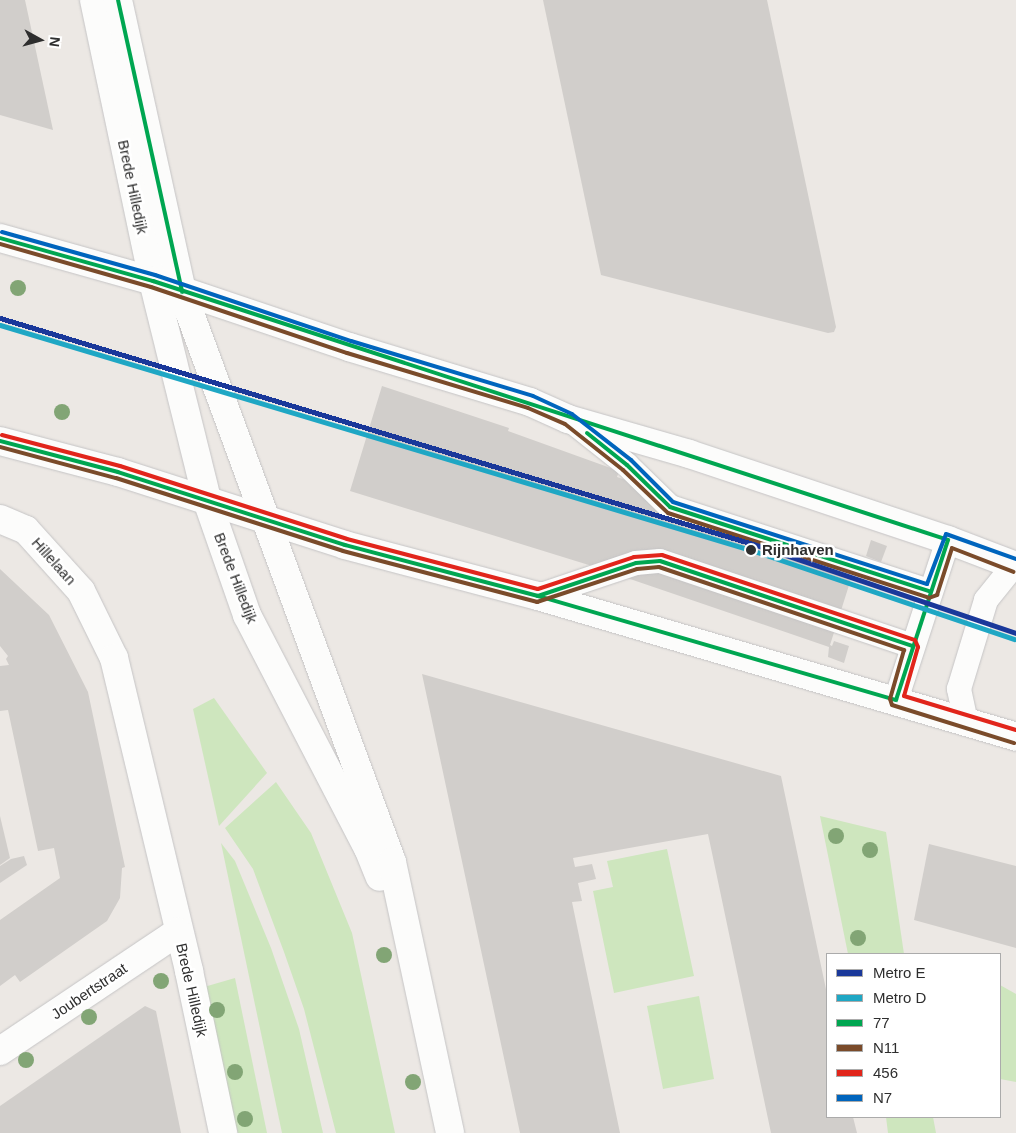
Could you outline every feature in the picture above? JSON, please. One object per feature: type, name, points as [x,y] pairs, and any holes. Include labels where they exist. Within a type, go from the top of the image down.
[{"type":"street","name":"Brede Hilledijk","points":[[94,0],[153,281],[208,503],[247,615],[368,848],[412,955]]},
{"type":"street","name":"Brede Hilledijk","points":[[118,0],[182,292],[375,810],[397,879],[450,1133]]},
{"type":"street","points":[[0,238],[153,281],[349,347],[530,402],[568,419],[689,454],[948,540],[1015,566]]},
{"type":"street","points":[[0,441],[118,472],[266,521],[538,596],[896,700],[1016,737]]},
{"type":"street","name":"Hillelaan","points":[[0,519],[26,530],[81,591]]},
{"type":"street","name":"Brede Hilledijk","points":[[81,591],[120,676],[223,1133]]},
{"type":"street","name":"Joubertstraat","points":[[0,1050],[178,932]]},
{"type":"lane","points":[[568,419],[627,465],[670,507],[930,592]]},
{"type":"lane","points":[[896,700],[948,540]]},
{"type":"lane","points":[[538,596],[636,562],[660,561],[912,646]]},
{"type":"lane","points":[[966,722],[959,688],[983,608],[986,600],[1015,566]]},
{"type":"green space","points":[[214,698],[267,773],[219,826],[193,709]]},
{"type":"green space","points":[[276,782],[311,833],[352,933],[395,1133],[336,1133],[304,1009],[284,952],[253,869],[225,828]]},
{"type":"green space","points":[[820,816],[886,832],[904,953],[848,953]]},
{"type":"green space","points":[[221,843],[235,861],[271,948],[299,1029],[323,1133],[282,1133]]},
{"type":"green space","points":[[667,849],[694,976],[614,993],[593,891],[613,887],[607,861]]},
{"type":"green space","points":[[235,978],[267,1133],[236,1133],[204,987]]},
{"type":"green space","points":[[1001,986],[1016,994],[1016,1082],[1001,1079]]},
{"type":"green space","points":[[699,996],[714,1079],[663,1089],[647,1006]]},
{"type":"green space","points":[[886,1118],[933,1118],[936,1133],[888,1133]]},
{"type":"building","points":[[0,0],[25,0],[53,130],[0,115]]},
{"type":"building","points":[[543,0],[767,0],[836,327],[834,332],[828,333],[601,275]]},
{"type":"building","points":[[382,386],[509,428],[508,431],[619,471],[617,477],[858,557],[830,645],[832,646],[834,641],[849,646],[844,663],[828,657],[829,647],[592,566],[350,491]]},
{"type":"building","points":[[871,540],[887,546],[881,562],[866,556]]},
{"type":"building","points":[[0,569],[49,615],[88,692],[125,867],[122,868],[120,898],[107,921],[20,982],[15,975],[0,986],[0,920],[60,878],[54,848],[38,851],[8,710],[0,711],[0,666],[9,665],[6,659],[8,656],[0,646]]},
{"type":"building","points":[[422,674],[781,776],[826,989],[826,1118],[853,1118],[857,1133],[771,1133],[708,834],[573,858],[575,867],[592,864],[596,879],[578,883],[582,901],[572,902],[620,1133],[520,1133]]},
{"type":"building","points":[[0,816],[10,858],[0,865]]},
{"type":"building","points":[[929,844],[1016,866],[1016,948],[914,920]]},
{"type":"building","points":[[24,856],[27,865],[0,883],[0,866],[11,859]]},
{"type":"building","points":[[145,1006],[156,1011],[181,1133],[0,1133],[0,1106]]},
{"type":"metro line","name":"E","points":[[0,318],[753,544],[1016,633]]},
{"type":"metro line","name":"D","points":[[0,325],[751,550],[1014,639]]},
{"type":"transit line","name":"77","points":[[118,0],[182,292]]},
{"type":"transit line","name":"N7","points":[[2,232],[155,275],[351,341],[533,396],[572,414],[631,460],[673,502],[927,584],[946,534],[1016,559]]},
{"type":"transit line","name":"77","points":[[0,238],[153,281],[948,540],[896,700],[538,596],[345,545],[118,472],[0,441]]},
{"type":"transit line","name":"N11","points":[[0,244],[151,287],[347,353],[528,408],[565,424],[623,470],[668,513],[929,598],[937,595],[952,548],[1014,572]]},
{"type":"transit line","name":"77","points":[[587,433],[627,465],[670,507],[931,592]]},
{"type":"transit line","name":"456","points":[[2,435],[120,466],[347,539],[538,589],[634,557],[662,555],[915,640],[918,647],[904,696],[1016,730]]},
{"type":"transit line","name":"N11","points":[[0,447],[116,478],[343,551],[537,602],[637,569],[659,567],[904,650],[890,699],[892,705],[1014,743]]},
{"type":"transit line","name":"77","points":[[538,596],[636,563],[660,561],[912,646]]},
{"type":"place","name":"Rijnhaven","points":[[751,550]]}]
